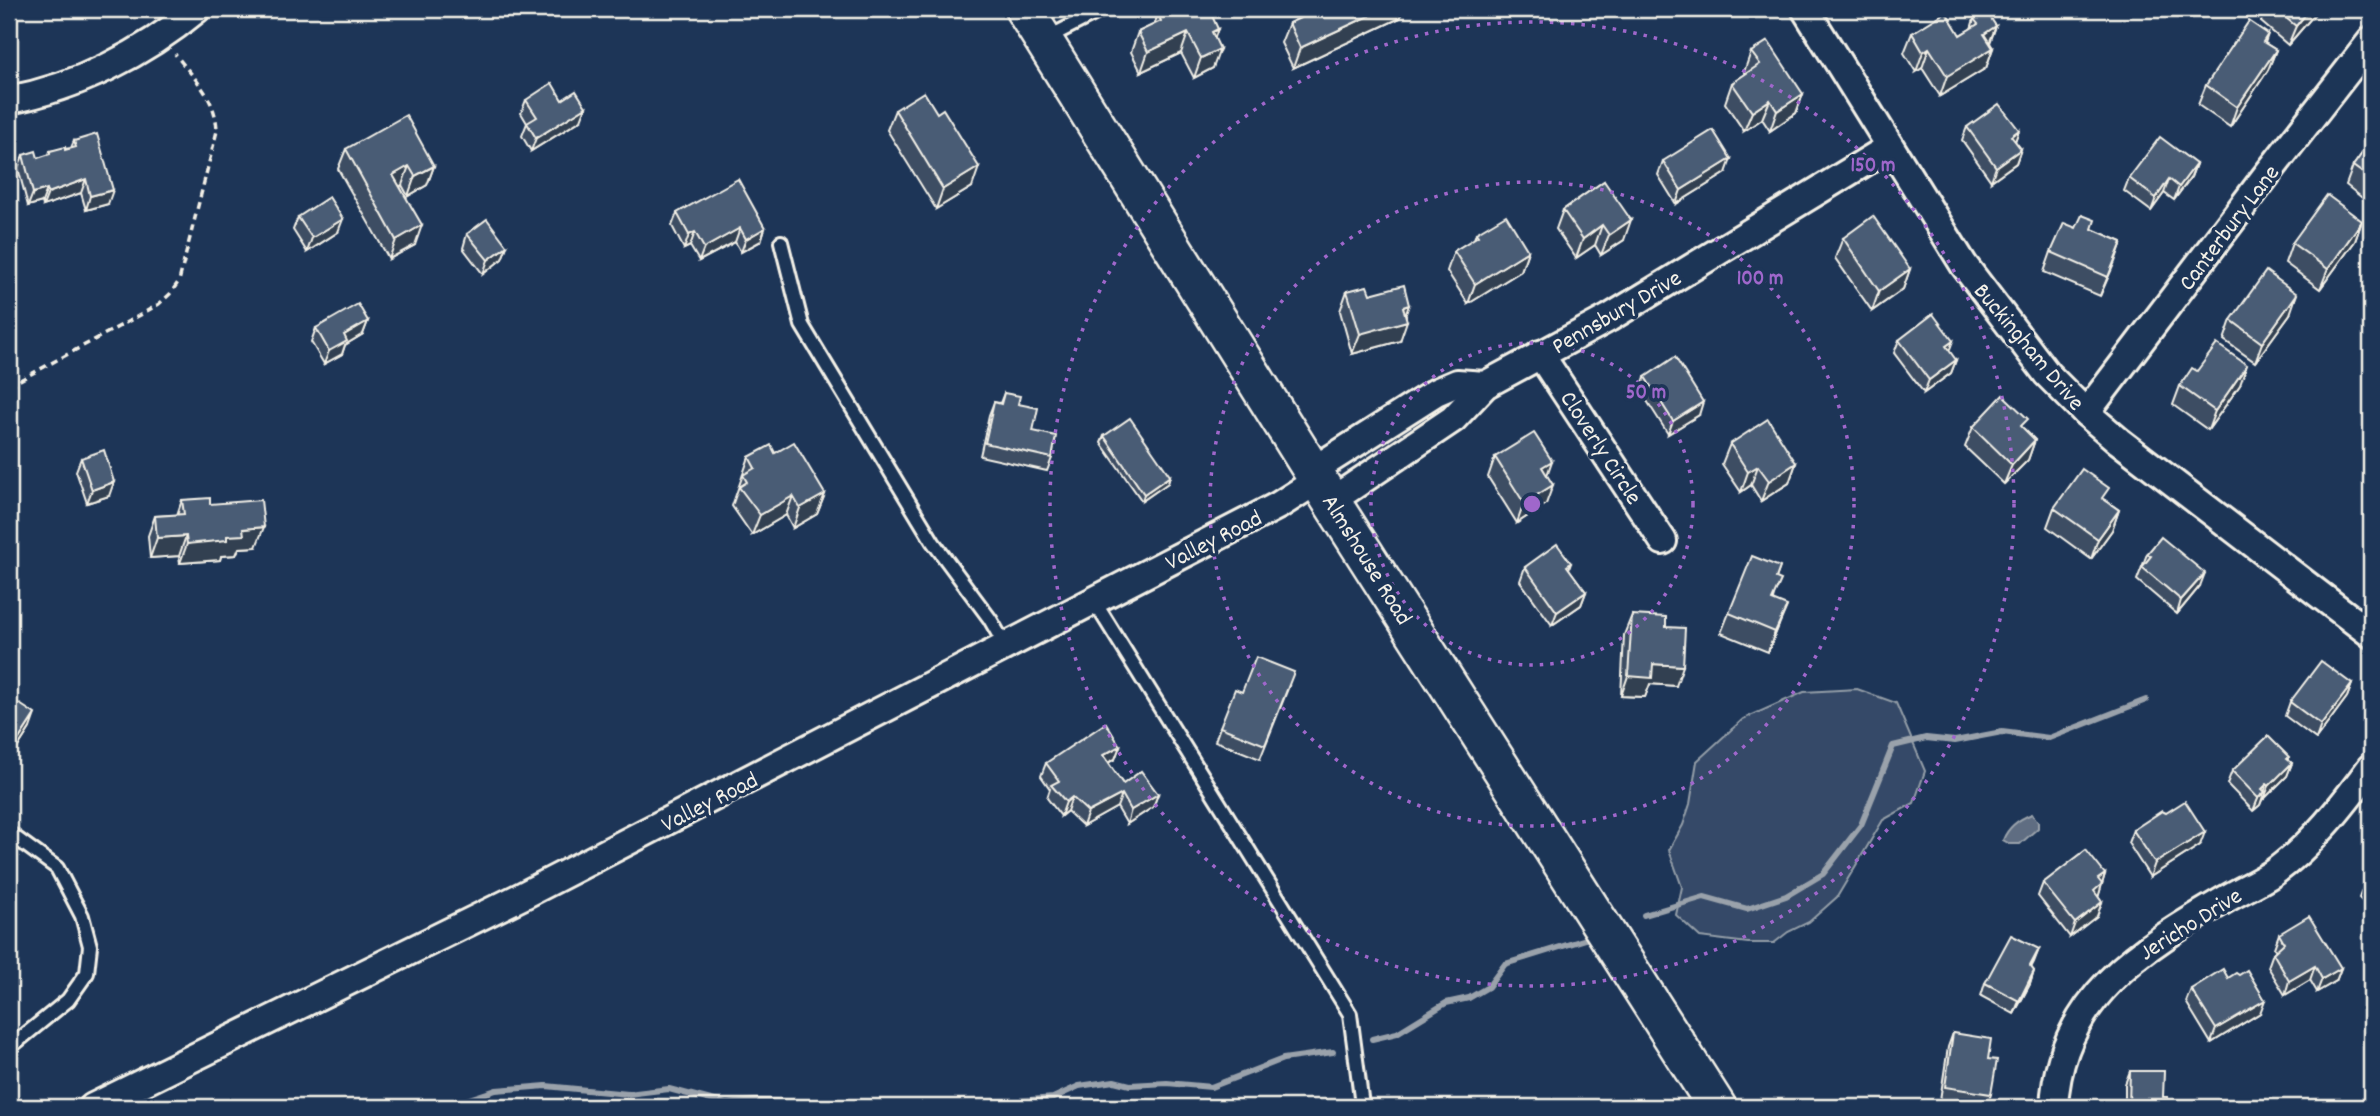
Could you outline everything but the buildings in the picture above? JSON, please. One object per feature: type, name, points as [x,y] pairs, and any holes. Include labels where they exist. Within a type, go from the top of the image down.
[{"type":"main road","name":"Almshouse Road","points":[[1024,9],[1320,484],[1717,1107]]},
{"type":"street","points":[[9,100],[75,81],[122,60],[197,9]]},
{"type":"street","name":"Buckingham Drive","points":[[1805,9],[1964,265],[2047,374],[2119,442],[2371,634]]},
{"type":"street","name":"Canterbury Lane","points":[[2086,413],[2371,41]]},
{"type":"street","name":"Pennsbury Drive","points":[[1320,484],[1453,419],[1485,386],[1711,257],[1890,147]]},
{"type":"street","name":"Cloverly Circle","points":[[1540,354],[1663,541]]},
{"type":"street","points":[[1320,484],[1436,392],[1457,383],[1485,386]]},
{"type":"street","name":"Valley Road","points":[[93,1107],[522,896],[1320,484]]},
{"type":"street","name":"Jericho Drive","points":[[2054,1107],[2059,1074],[2067,1047],[2095,997],[2114,975],[2136,956],[2272,873],[2296,854],[2371,767]]},
{"type":"lane","points":[[1044,40],[1104,9]]},
{"type":"lane","points":[[781,242],[802,324],[933,542],[990,620],[1006,647]]},
{"type":"lane","points":[[1094,601],[1350,1014],[1362,1105]]},
{"type":"lane","points":[[9,833],[57,868],[82,916],[90,946],[87,973],[68,1000],[9,1048]]},
{"type":"path","points":[[9,386],[159,304],[179,281],[216,142],[217,120],[211,99],[160,36]]},
{"type":"shaded area","points":[[1857,689],[1896,703],[1925,771],[1914,803],[1883,820],[1837,897],[1809,922],[1788,932],[1774,943],[1748,943],[1700,937],[1676,915],[1682,887],[1669,850],[1683,825],[1690,804],[1697,761],[1743,719],[1804,692]]},
{"type":"shaded area","points":[[2032,814],[2038,822],[2038,828],[2020,844],[2010,844],[2003,840],[2014,824]]},
{"type":"waterway","points":[[1644,915],[1704,897],[1747,909],[1786,896],[1823,874],[1861,825],[1893,746],[1926,738],[1955,741],[2002,732],[2049,738],[2146,700]]},
{"type":"waterway","points":[[1372,1039],[1397,1033],[1446,1003],[1469,998],[1488,987],[1505,964],[1586,939]]},
{"type":"waterway","points":[[955,1107],[1053,1098],[1079,1086],[1114,1081],[1130,1085],[1167,1083],[1211,1087],[1283,1059],[1333,1052]]},
{"type":"waterway","points":[[445,1107],[496,1090],[546,1086],[628,1094],[669,1089],[726,1104],[755,1101],[811,1102],[836,1107]]}]
